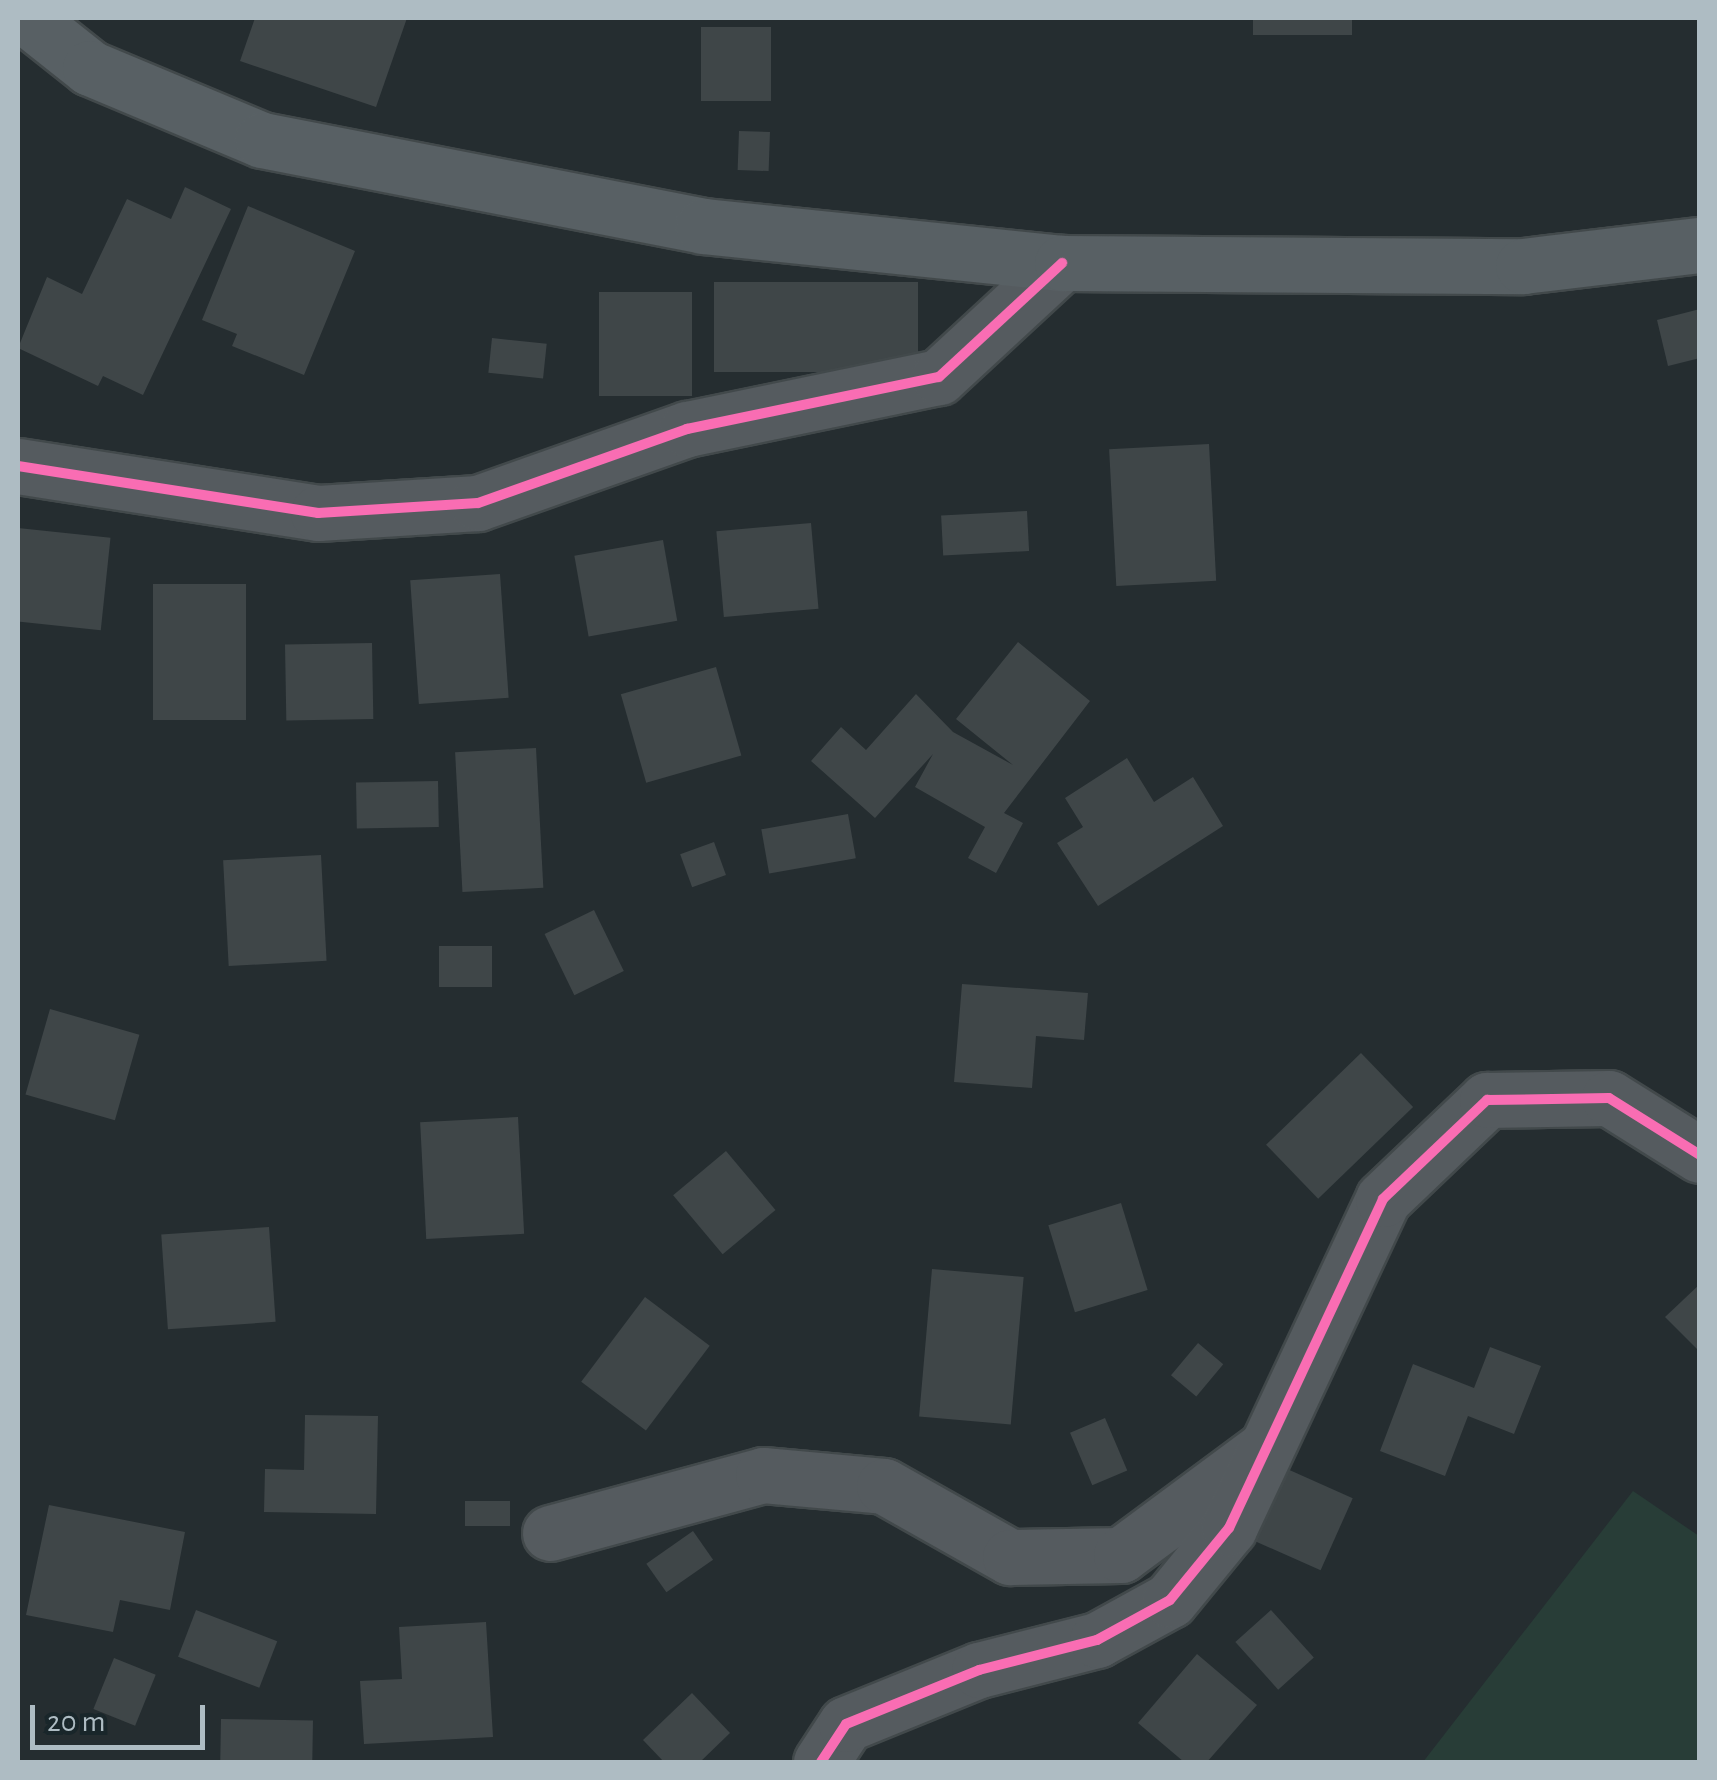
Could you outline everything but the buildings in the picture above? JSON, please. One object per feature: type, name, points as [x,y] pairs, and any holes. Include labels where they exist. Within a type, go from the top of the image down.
[{"type":"main road","points":[[26,18],[90,68],[262,140],[703,226],[1062,263],[1522,266],[1700,245]]},
{"type":"street","points":[[18,466],[318,513],[478,504],[686,429],[940,376],[1062,263]]},
{"type":"street","points":[[821,1762],[846,1724],[979,1670],[1097,1640],[1170,1600],[1230,1528],[1383,1198],[1487,1100],[1609,1098],[1700,1155]]},
{"type":"street","points":[[550,1533],[763,1476],[884,1486],[1010,1556],[1122,1555],[1269,1445]]},
{"type":"green space","points":[[1633,1491],[1699,1536],[1699,1762],[1423,1762]]},
{"type":"cycle path","points":[[18,466],[318,513],[478,503],[687,429],[939,377],[1062,263]]},
{"type":"cycle path","points":[[821,1762],[846,1724],[979,1670],[1097,1640],[1170,1600],[1229,1528],[1383,1199],[1487,1100],[1609,1098],[1700,1155]]}]
